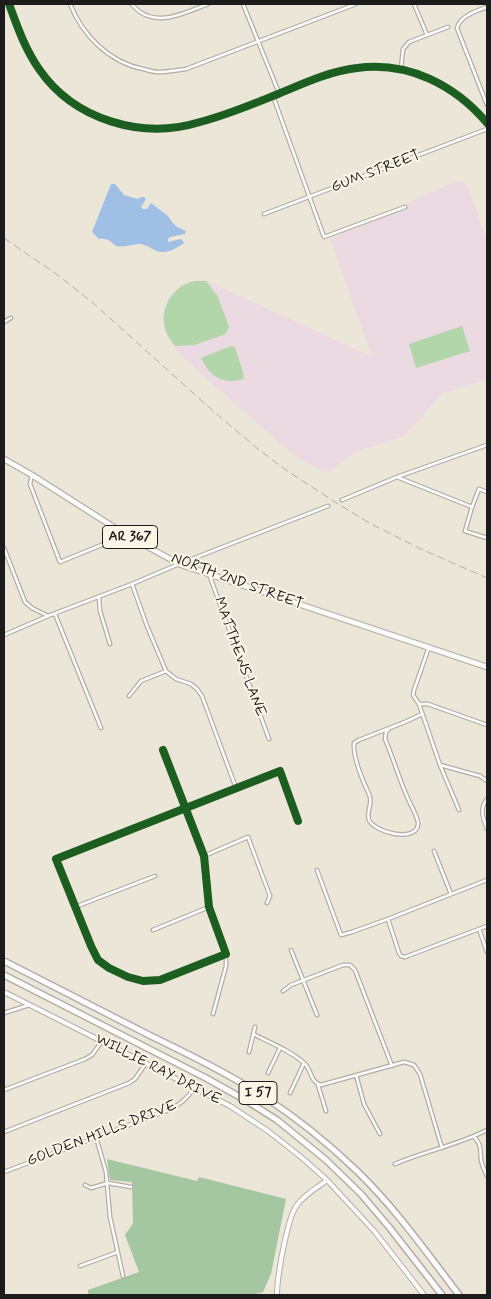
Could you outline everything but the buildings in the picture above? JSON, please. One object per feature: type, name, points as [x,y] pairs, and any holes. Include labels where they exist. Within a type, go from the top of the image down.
[{"type":"highway","name":"I 57","points":[[4,961],[218,1070],[263,1096],[293,1117],[358,1171],[402,1220],[459,1295]]},
{"type":"highway","name":"I 57","points":[[4,975],[206,1078],[248,1101],[277,1120],[326,1160],[361,1194],[442,1295]]},
{"type":"main road","name":"NORTH 2ND STREET","points":[[4,459],[122,533],[179,564],[487,667]]},
{"type":"street","points":[[9,4],[22,38],[42,72],[65,96],[96,116],[110,121],[139,128],[177,128],[202,122],[332,73],[355,68],[380,67],[402,69],[432,79],[453,91],[470,104],[487,122]]},
{"type":"street","points":[[70,4],[84,32],[114,59],[157,73],[186,69],[356,4]]},
{"type":"street","points":[[131,4],[141,13],[158,18],[173,17],[208,4]]},
{"type":"street","points":[[244,4],[279,93]]},
{"type":"street","points":[[414,4],[427,35]]},
{"type":"street","points":[[487,7],[462,19],[457,28],[487,105]]},
{"type":"street","points":[[402,69],[403,50],[409,42],[448,27]]},
{"type":"street","points":[[273,96],[324,237],[405,207]]},
{"type":"street","name":"GUM STREET","points":[[264,214],[487,129]]},
{"type":"street","points":[[4,322],[11,318]]},
{"type":"street","points":[[342,500],[487,445]]},
{"type":"street","points":[[32,475],[30,484],[60,562],[116,539],[122,533]]},
{"type":"street","points":[[397,478],[472,507]]},
{"type":"street","points":[[487,492],[479,489],[465,531],[487,538]]},
{"type":"street","points":[[4,635],[328,506]]},
{"type":"street","points":[[4,548],[25,602],[48,616]]},
{"type":"street","name":"MATTHEWS LANE","points":[[209,574],[269,739]]},
{"type":"street","points":[[132,584],[166,671],[176,679],[190,684],[202,696],[236,788]]},
{"type":"street","points":[[99,597],[100,611],[110,644]]},
{"type":"street","points":[[56,614],[101,728]]},
{"type":"street","points":[[429,647],[414,695],[458,810]]},
{"type":"street","points":[[129,696],[141,681],[166,671]]},
{"type":"street","points":[[419,704],[428,704],[487,724]]},
{"type":"street","points":[[375,733],[385,739],[418,819],[418,825],[413,832],[403,835],[393,834],[372,825],[368,814],[370,797],[359,771],[354,743],[375,733],[422,714]]},
{"type":"street","points":[[385,739],[388,728]]},
{"type":"street","points":[[163,750],[204,856],[210,907],[226,954],[226,966],[213,1014]]},
{"type":"street","points":[[440,765],[480,776],[487,782]]},
{"type":"street","points":[[226,954],[160,980],[143,981],[128,977],[109,968],[98,960],[91,946],[56,859],[280,771],[298,821]]},
{"type":"street","points":[[487,799],[482,804],[482,811],[487,829]]},
{"type":"street","points":[[204,856],[248,837],[270,896],[267,903]]},
{"type":"street","points":[[434,851],[451,894]]},
{"type":"street","points":[[317,870],[341,935],[388,920],[487,880]]},
{"type":"street","points":[[75,907],[155,876]]},
{"type":"street","points":[[153,930],[210,907]]},
{"type":"street","points":[[388,920],[400,957],[487,926]]},
{"type":"street","points":[[479,928],[487,952]]},
{"type":"street","points":[[291,950],[317,1015]]},
{"type":"street","points":[[283,991],[291,985],[343,965],[350,965],[355,970],[392,1066]]},
{"type":"street","name":"WILLIE RAY DRIVE","points":[[4,992],[230,1106],[268,1131],[327,1180],[375,1232],[424,1295]]},
{"type":"street","points":[[4,1013],[29,1005]]},
{"type":"street","points":[[248,1052],[255,1027]]},
{"type":"street","points":[[253,1034],[280,1048],[308,1067],[313,1081],[318,1085],[326,1111]]},
{"type":"street","points":[[4,1090],[86,1059],[92,1055],[102,1041]]},
{"type":"street","points":[[268,1073],[280,1048]]},
{"type":"street","points":[[318,1085],[324,1085],[404,1062],[410,1063],[417,1068],[420,1074],[442,1148]]},
{"type":"street","points":[[4,1132],[129,1083],[135,1079],[146,1063]]},
{"type":"street","points":[[290,1093],[304,1063]]},
{"type":"street","points":[[356,1075],[364,1104],[380,1134]]},
{"type":"street","name":"GOLDEN HILLS DRIVE","points":[[4,1172],[181,1104],[194,1088]]},
{"type":"street","points":[[395,1164],[474,1137],[487,1130]]},
{"type":"street","points":[[96,1137],[106,1172],[110,1217],[123,1276]]},
{"type":"street","points":[[474,1137],[481,1147],[482,1162],[487,1176]]},
{"type":"street","points":[[277,1295],[280,1268],[292,1212],[308,1194],[327,1180]]},
{"type":"street","points":[[85,1185],[91,1188],[108,1183],[131,1187]]},
{"type":"street","points":[[80,1266],[118,1252]]},
{"type":"shaded area","points":[[459,181],[465,183],[468,187],[487,240],[487,379],[443,393],[405,435],[356,452],[330,471],[323,471],[303,461],[279,443],[178,353],[166,334],[163,319],[168,299],[183,284],[205,280],[372,357],[330,239],[404,209],[403,205],[420,196]]},
{"type":"green space","points":[[194,281],[206,281],[218,297],[229,327],[226,334],[194,345],[176,346],[170,340],[164,325],[165,310],[171,296],[179,288]]},
{"type":"green space","points":[[462,326],[470,351],[416,368],[409,344]]},
{"type":"green space","points":[[231,346],[235,347],[244,379],[230,381],[218,378],[213,375],[201,358]]},
{"type":"green space","points":[[107,1159],[197,1181],[199,1177],[286,1199],[271,1274],[263,1292],[252,1295],[88,1295],[88,1290],[139,1272],[125,1235],[133,1223],[132,1182],[110,1180]]},
{"type":"water","points":[[111,184],[115,184],[124,195],[138,199],[144,197],[146,199],[141,207],[143,209],[147,209],[151,203],[168,216],[177,227],[186,231],[185,234],[170,237],[168,242],[181,239],[184,243],[170,251],[162,252],[137,244],[116,246],[107,240],[99,239],[92,232]]},
{"type":"railway","points":[[4,238],[59,276],[93,303],[212,410],[286,470],[371,524],[421,549],[487,578]]},
{"type":"cycle path","points":[[9,4],[30,54],[39,69],[54,87],[90,113],[133,127],[178,127],[200,122],[230,113],[327,75],[357,68],[376,67],[412,72],[445,87],[460,97],[487,123]]},
{"type":"cycle path","points":[[163,750],[204,856],[209,907],[226,954],[160,980],[143,981],[128,977],[109,968],[98,960],[91,946],[56,859],[280,771],[298,821]]}]
